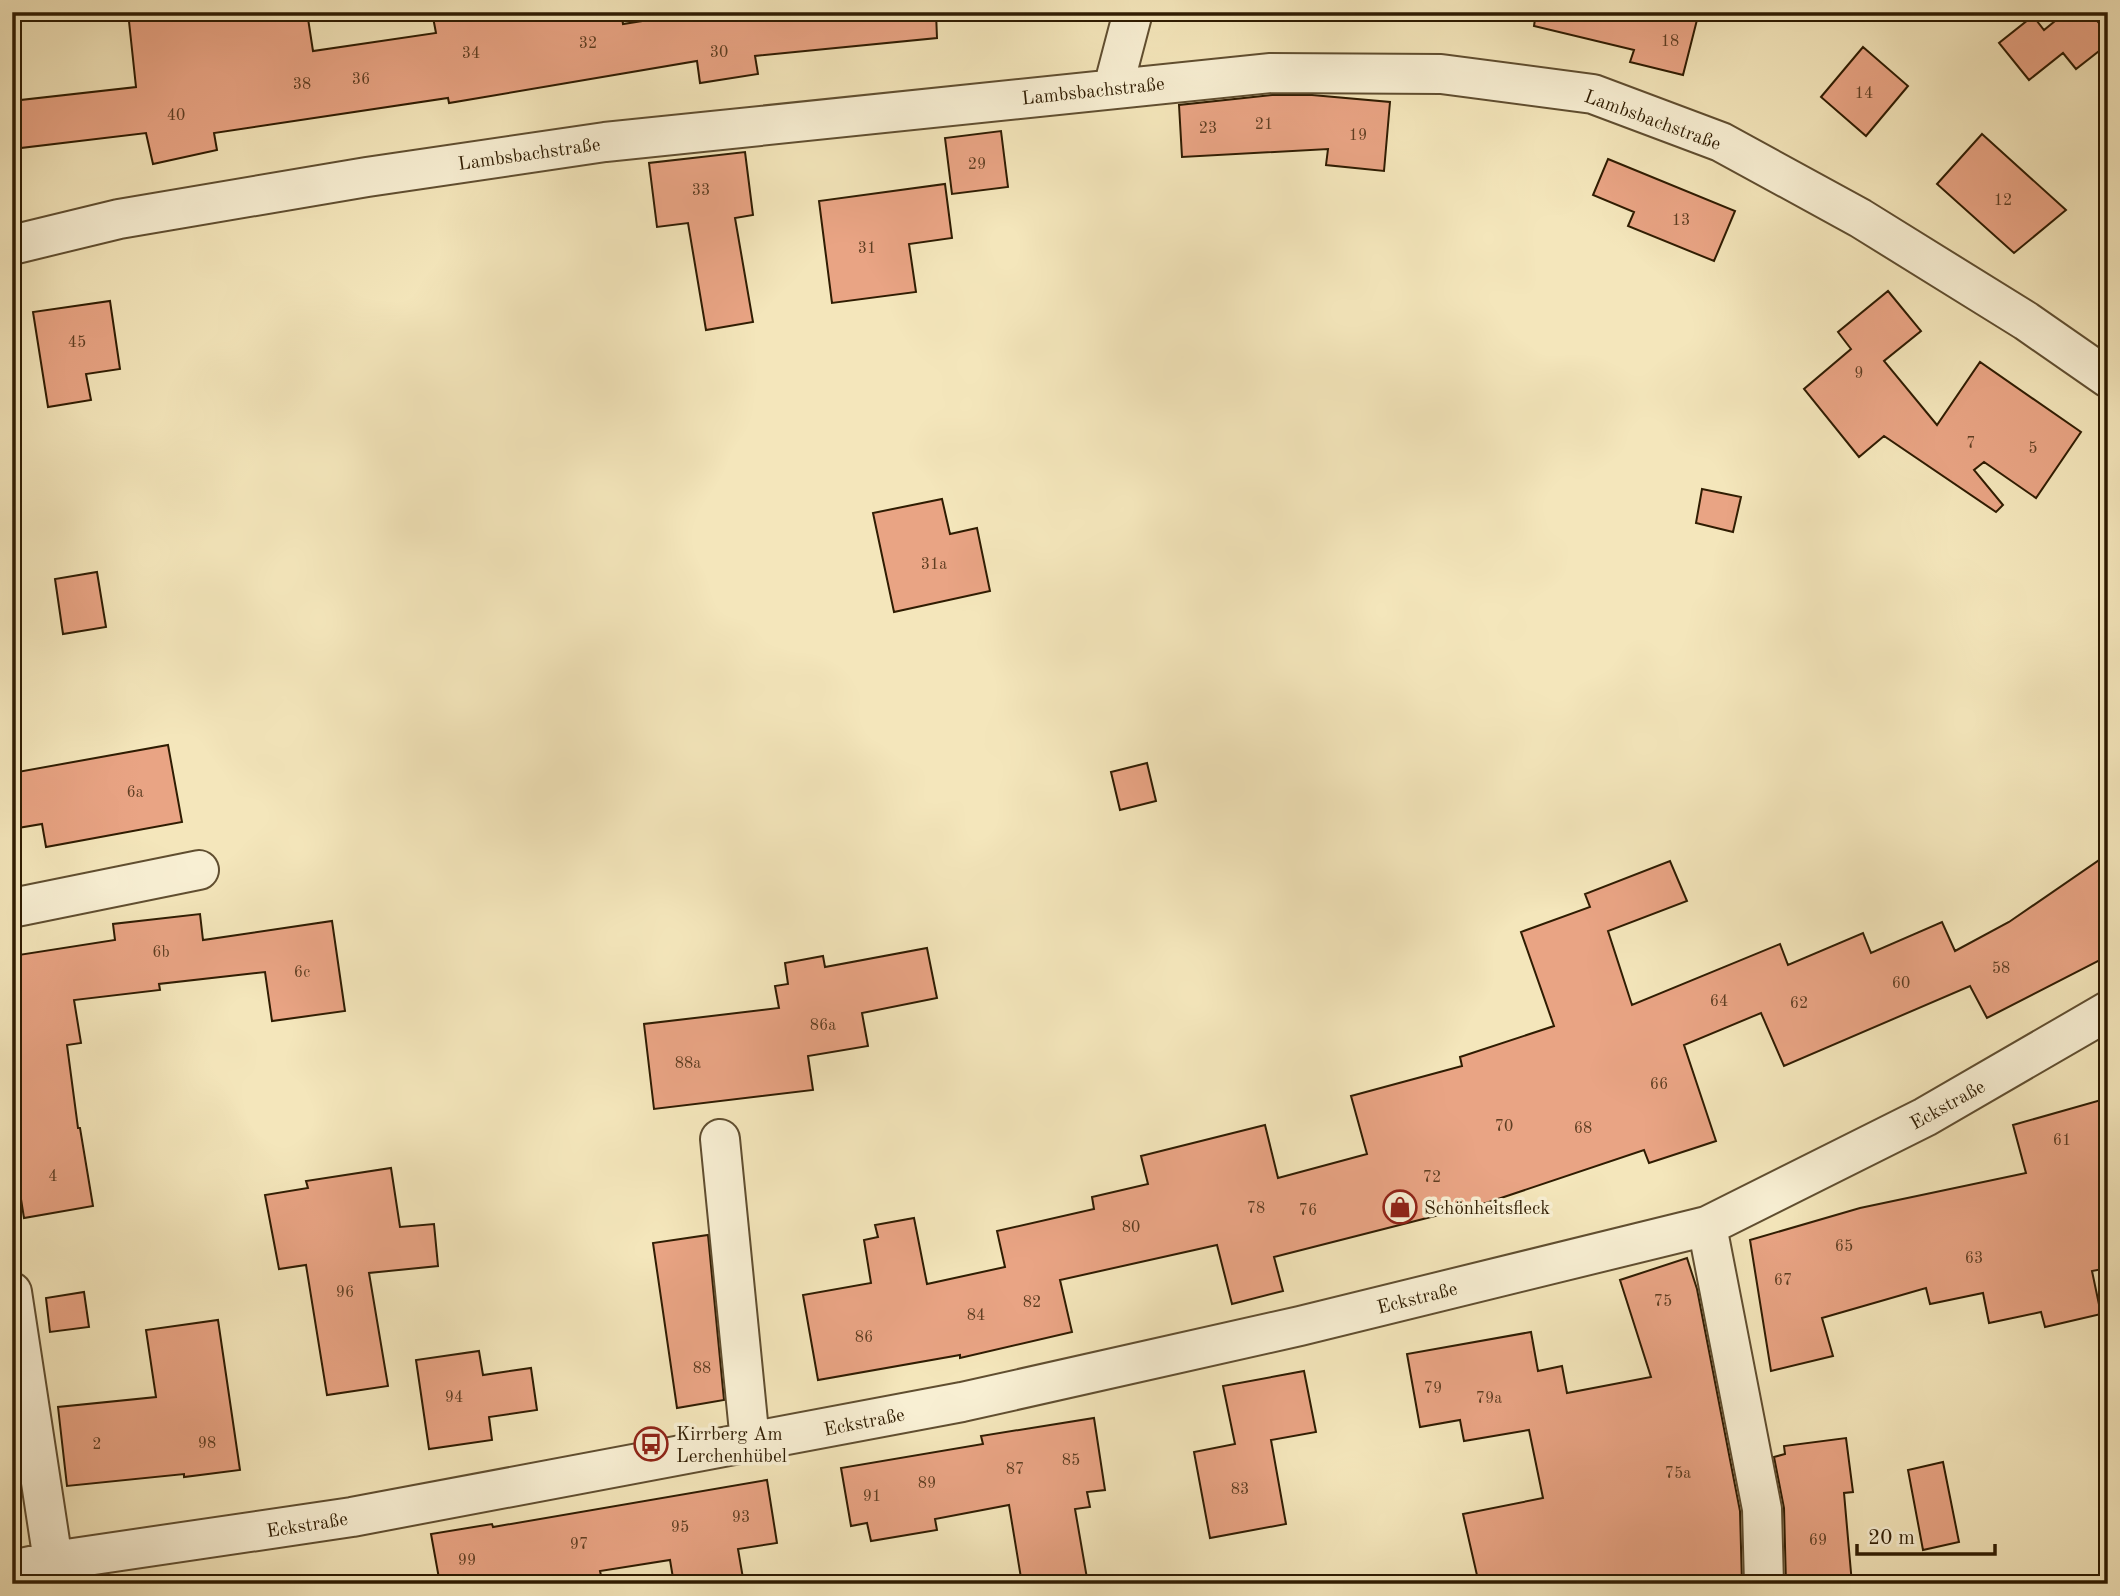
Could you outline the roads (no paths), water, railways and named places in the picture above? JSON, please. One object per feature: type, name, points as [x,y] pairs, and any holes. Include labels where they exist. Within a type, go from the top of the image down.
[{"type":"street","points":[[1113,88],[1133,12]]},
{"type":"street","name":"Lambsbachstraße","points":[[12,244],[119,219],[367,177],[605,142],[1270,73],[1441,74],[1593,94],[1721,142],[1860,218],[2026,321],[2108,378]]},
{"type":"street","points":[[12,908],[199,870]]},
{"type":"street","name":"Eckstraße","points":[[12,1570],[352,1517],[962,1402],[1300,1326],[1707,1226],[1925,1118],[2108,1012]]},
{"type":"street","points":[[720,1139],[750,1442]]},
{"type":"street","points":[[1707,1226],[1762,1508],[1764,1584]]},
{"type":"street","points":[[12,1292],[53,1562]]},
{"type":"place","name":"Schönheitsfleck","points":[[1400,1207]]},
{"type":"place","name":"Kirrberg Am Lerchenhübel","points":[[651,1444]]}]
